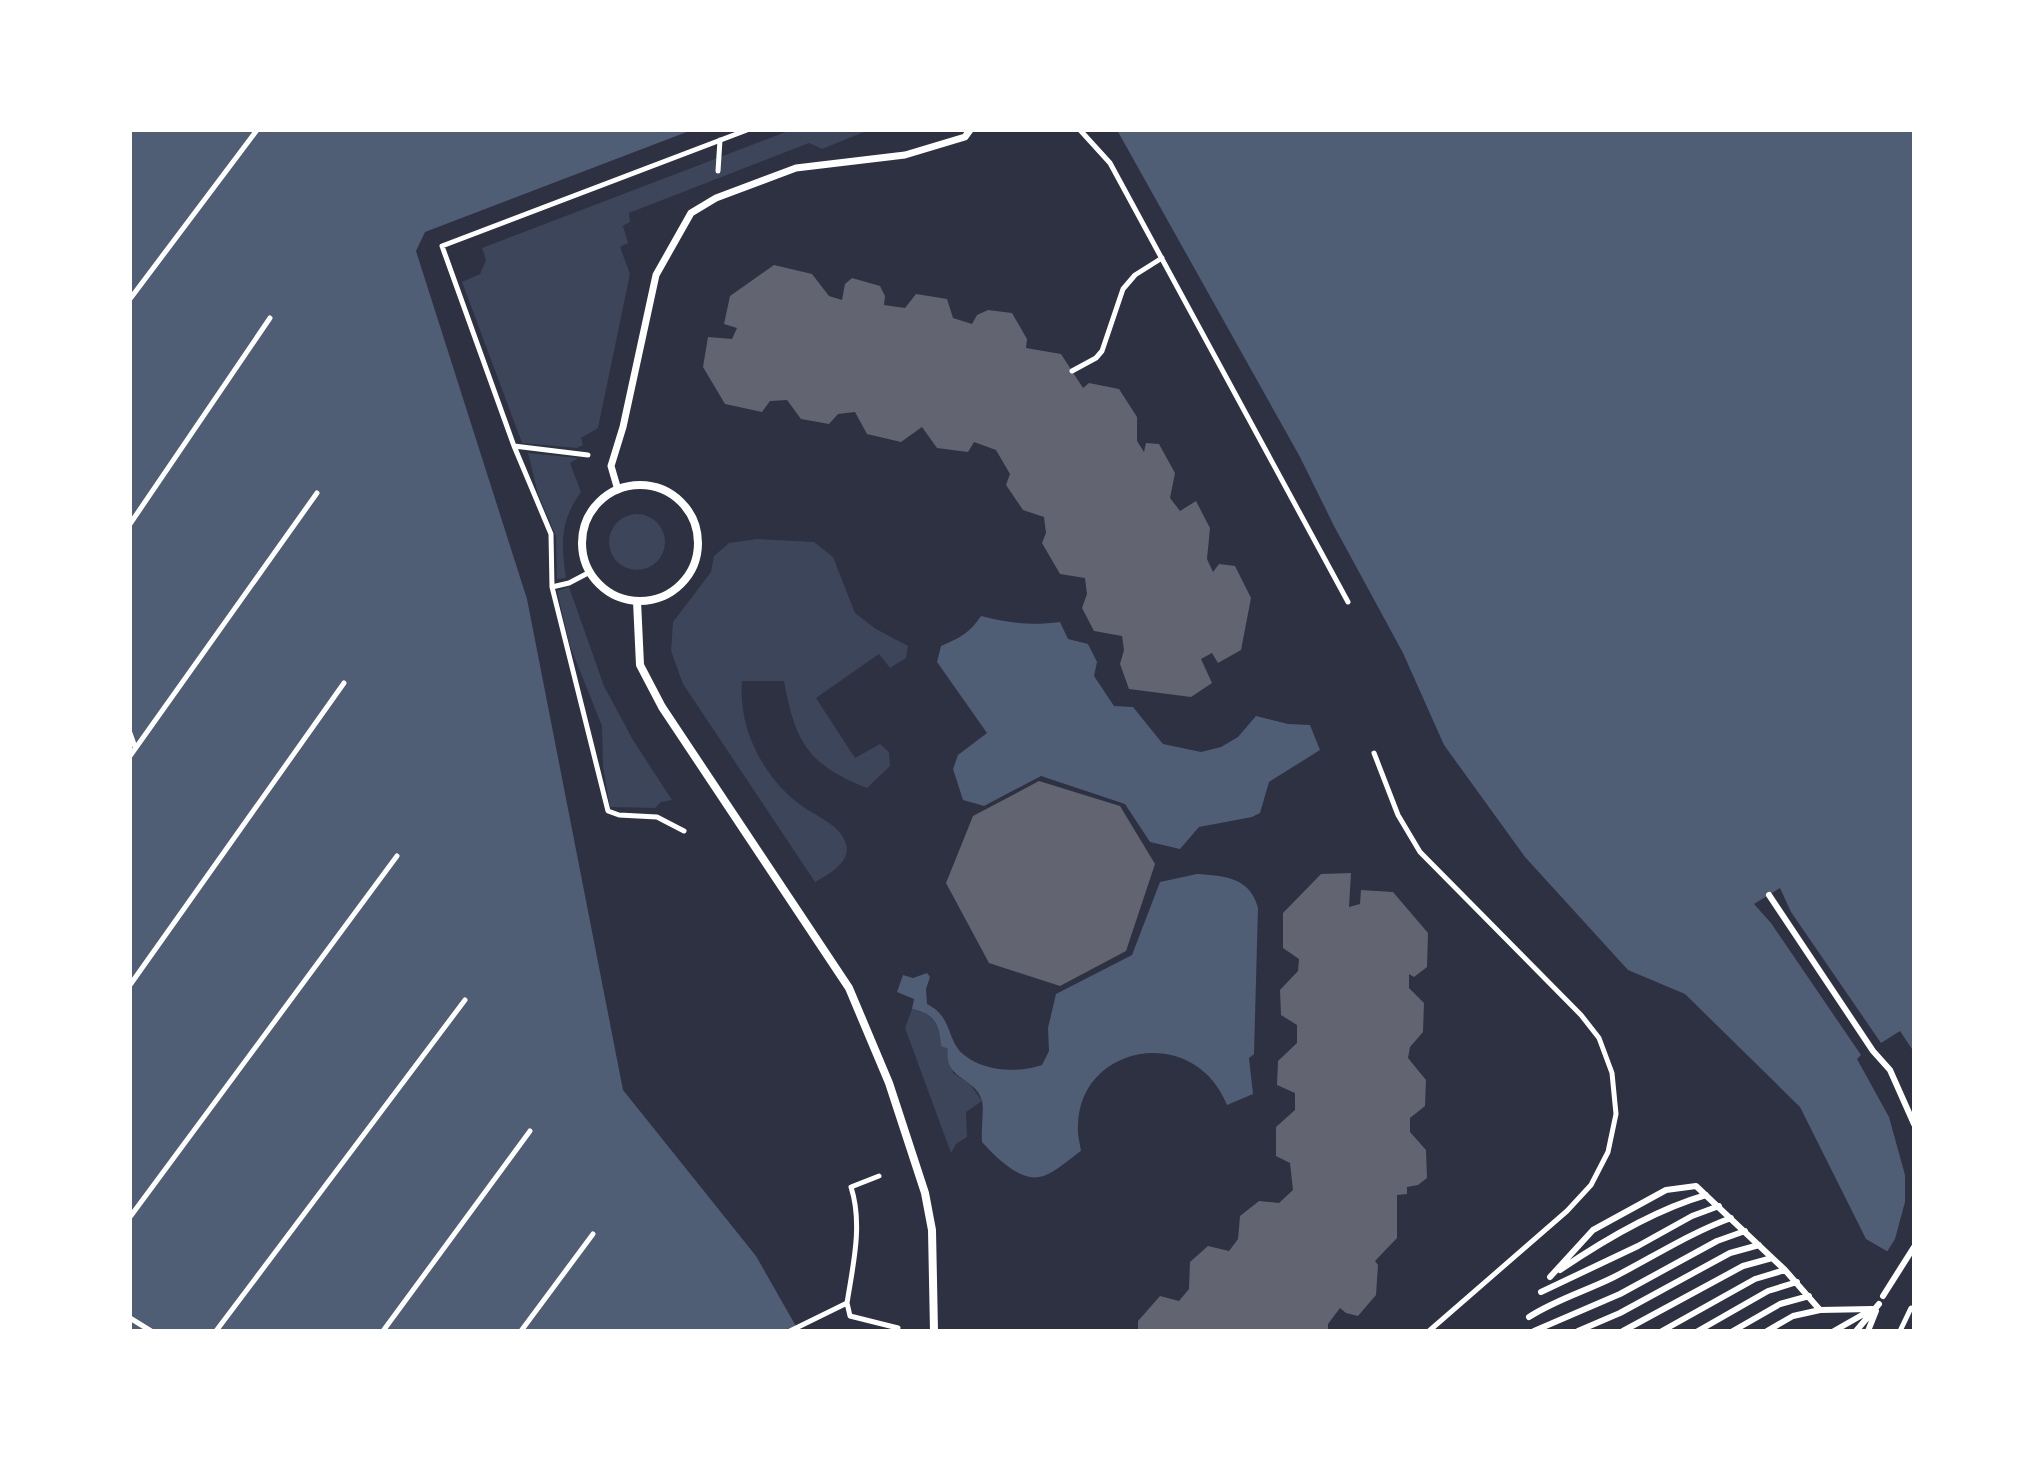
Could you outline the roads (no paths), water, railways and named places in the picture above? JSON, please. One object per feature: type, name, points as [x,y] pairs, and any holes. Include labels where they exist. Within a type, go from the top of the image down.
[{"type":"street","points":[[618,490],[611,466],[623,427],[656,275],[691,213],[716,198],[796,168],[905,155],[965,137],[970,130]]},
{"type":"street","points":[[633,485],[653,486],[670,493],[695,522],[699,541],[696,560],[688,577],[674,591],[657,599],[637,601],[613,594],[602,587],[590,572],[583,555],[582,536],[588,517],[599,502],[618,490],[633,485]]},
{"type":"street","points":[[637,601],[640,665],[662,707],[849,988],[889,1083],[925,1193],[932,1230],[934,1331]]},
{"type":"lane","points":[[1769,895],[1873,1051],[1890,1070],[1914,1124]]},
{"type":"lane","points":[[1706,1195],[1679,1203],[1586,1253],[1550,1277],[1593,1230],[1666,1190],[1696,1186],[1719,1206],[1785,1270],[1820,1310]]},
{"type":"lane","points":[[1541,1292],[1638,1246],[1692,1216],[1719,1206]]},
{"type":"lane","points":[[1529,1317],[1546,1306],[1621,1273],[1704,1228],[1731,1218]]},
{"type":"lane","points":[[1534,1331],[1620,1294],[1717,1241],[1745,1231]]},
{"type":"lane","points":[[1578,1331],[1620,1313],[1730,1253],[1759,1245]]},
{"type":"lane","points":[[1883,1296],[1914,1247]]},
{"type":"lane","points":[[1623,1331],[1743,1266],[1772,1258]]},
{"type":"lane","points":[[1662,1331],[1755,1279],[1785,1270]]},
{"type":"lane","points":[[1698,1331],[1768,1291],[1797,1282]]},
{"type":"lane","points":[[1733,1331],[1780,1304],[1809,1296]]},
{"type":"lane","points":[[1859,1331],[1879,1304],[1868,1331]]},
{"type":"lane","points":[[1767,1331],[1793,1316],[1820,1310],[1872,1309],[1834,1331]]}]
